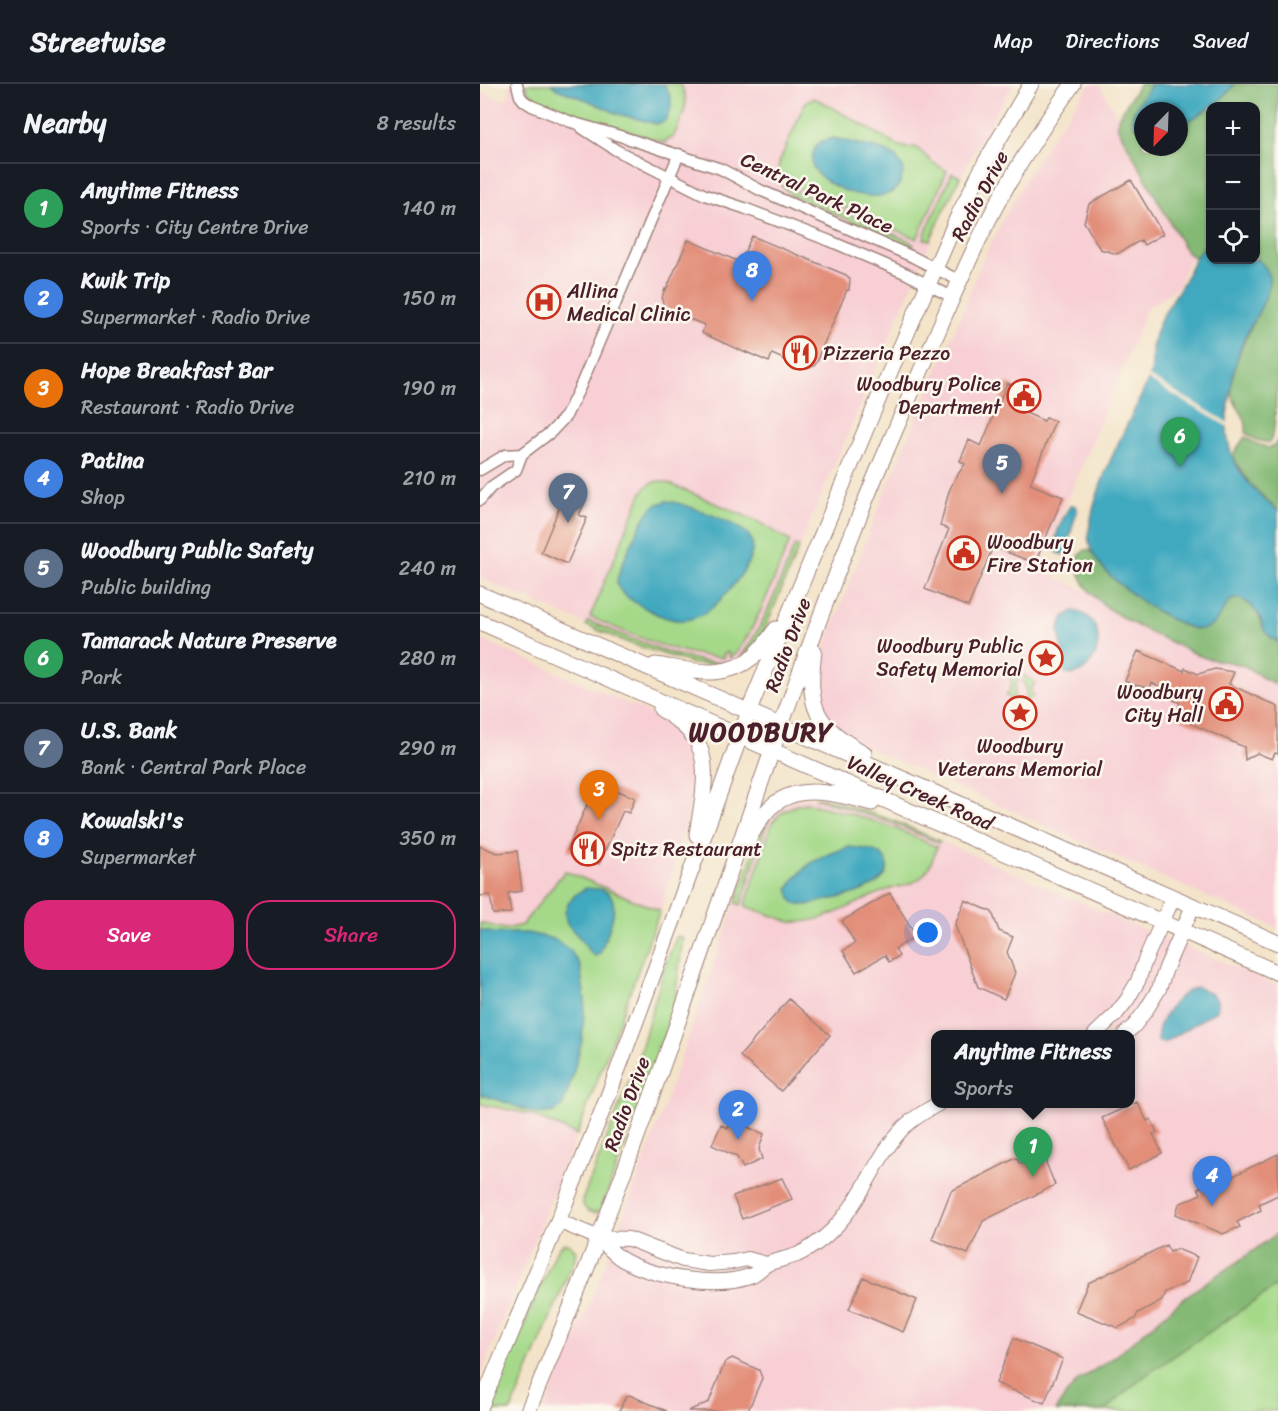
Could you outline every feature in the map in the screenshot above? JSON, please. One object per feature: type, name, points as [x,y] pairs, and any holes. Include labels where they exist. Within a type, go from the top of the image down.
[{"type":"main road","name":"Radio Drive","points":[[480,1408],[620,1066],[748,712],[788,613],[959,214],[985,163],[1031,84]]},
{"type":"main road","name":"Radio Drive","points":[[528,1411],[599,1238],[652,1095],[780,726],[874,481],[952,297],[985,226],[1042,128],[1073,84]]},
{"type":"main road","name":"Valley Creek Road","points":[[480,594],[1278,944]]},
{"type":"main road","points":[[632,661],[703,672],[728,671],[756,655],[788,613]]},
{"type":"main road","name":"Valley Creek Road","points":[[480,622],[1278,973]]},
{"type":"main road","points":[[817,625],[811,687],[815,705],[825,724],[833,734],[845,742],[932,792]]},
{"type":"main road","points":[[629,688],[684,726],[694,736],[701,751],[705,777],[693,865]]},
{"type":"main road","points":[[727,878],[765,813],[779,801],[797,794],[832,793],[921,816]]},
{"type":"street","points":[[517,84],[520,96],[527,103],[572,122]]},
{"type":"street","name":"Central Park Place","points":[[572,122],[721,169],[760,190],[960,281]]},
{"type":"street","name":"Central Park Place","points":[[572,122],[616,150],[705,195],[830,242],[907,274],[952,297]]},
{"type":"street","points":[[480,470],[505,455],[522,454],[537,444],[559,425],[572,405],[679,154]]},
{"type":"street","points":[[480,500],[491,487],[516,470],[522,454]]},
{"type":"street","points":[[1100,1030],[1127,1000],[1138,981],[1173,898]]},
{"type":"street","points":[[1130,1030],[1159,989],[1193,906]]},
{"type":"street","points":[[599,1238],[621,1259],[654,1272],[685,1280],[707,1281],[753,1275],[766,1264],[795,1255],[828,1234],[843,1220],[893,1140],[906,1126],[932,1108]]},
{"type":"street","points":[[558,1221],[599,1238],[629,1239],[667,1255],[700,1263],[748,1259],[766,1264]]},
{"type":"shaded area","points":[[509,84],[1014,84],[975,149],[949,199],[798,550],[750,652],[723,665],[694,664],[629,643],[480,578],[480,91],[502,100],[510,96]]},
{"type":"shaded area","points":[[1090,84],[1099,84],[1134,146],[1134,156],[1140,156],[1193,251],[1178,287],[1147,308],[1039,570],[1278,674],[1278,928],[855,742],[844,736],[825,714],[817,692],[820,661],[831,631],[884,494],[980,266],[1000,225],[1051,138]]},
{"type":"shaded area","points":[[480,639],[661,718],[688,738],[696,754],[698,778],[660,911],[565,871],[522,925],[505,929],[480,923]]},
{"type":"shaded area","points":[[810,797],[892,820],[1278,986],[1278,1241],[1066,1411],[544,1411],[602,1273],[657,1126],[760,832],[776,810],[790,802]]},
{"type":"shaded area","points":[[480,1104],[529,1114],[577,1135],[480,1377]]},
{"type":"green space","points":[[525,84],[680,84],[684,91],[685,104],[683,116],[674,136],[667,139],[666,143],[581,117],[537,99],[529,93]]},
{"type":"green space","points":[[1139,84],[1152,84],[1139,102],[1134,102],[1132,116],[1134,156],[1188,156],[1188,120],[1206,109],[1206,247],[1196,258],[1189,254],[1183,246],[1118,128],[1118,118]]},
{"type":"green space","points":[[1235,84],[1278,84],[1278,382],[1274,431],[1269,443],[1257,440],[1246,433],[1244,417],[1231,391],[1237,358],[1268,288],[1269,282],[1260,263],[1260,102],[1216,102]]},
{"type":"green space","points":[[814,98],[897,145],[907,148],[916,147],[932,162],[947,171],[917,239],[778,179],[779,163],[804,105],[808,100]]},
{"type":"green space","points":[[952,173],[960,177],[930,240],[924,239],[926,231]]},
{"type":"green space","points":[[780,184],[914,245],[911,247],[906,245],[791,195]]},
{"type":"green space","points":[[1245,437],[1269,448],[1274,446],[1278,440],[1278,511],[1250,484],[1233,458]]},
{"type":"green space","points":[[659,481],[757,521],[790,541],[755,623],[738,651],[730,658],[728,652],[723,654],[724,658],[689,653],[639,637],[590,617],[642,492],[649,484]]},
{"type":"green space","points":[[795,545],[799,547],[762,636],[756,645],[740,658],[764,618]]},
{"type":"green space","points":[[1085,550],[1093,553],[1113,577],[1136,597],[1190,628],[1219,618],[1232,599],[1246,601],[1257,612],[1265,631],[1278,642],[1278,685],[1245,666],[1198,655],[1129,622],[1112,611],[1086,586],[1079,571],[1078,559]]},
{"type":"green space","points":[[588,621],[674,654],[725,665],[694,664],[629,643],[586,625]]},
{"type":"green space","points":[[1016,673],[1019,676],[1018,682],[1015,686],[1014,699],[1011,700],[1006,695],[1011,686],[1010,676]]},
{"type":"green space","points":[[1024,675],[1035,683],[1031,689],[1034,695],[1029,700],[1026,700]]},
{"type":"green space","points":[[815,798],[830,800],[892,820],[940,841],[939,843],[895,824]]},
{"type":"green space","points":[[807,803],[897,829],[937,847],[930,864],[922,876],[908,885],[887,890],[815,920],[790,922],[745,906],[772,823],[787,809]]},
{"type":"green space","points":[[769,819],[741,905],[736,903],[760,832]]},
{"type":"green space","points":[[565,871],[660,911],[577,1135],[529,1114],[480,1104],[480,923],[505,929],[522,925]]},
{"type":"green space","points":[[677,936],[683,938],[673,1013],[601,1210],[595,1213],[588,1211],[583,1205],[583,1198],[638,1059],[665,965]]},
{"type":"green space","points":[[1278,1233],[1278,1285],[1145,1376],[1105,1411],[1055,1411],[1078,1381],[1116,1356],[1185,1297]]},
{"type":"green space","points":[[1278,1241],[1278,1411],[1066,1411]]},
{"type":"green space","points":[[564,1243],[570,1244],[576,1251],[574,1261],[511,1411],[487,1411],[556,1251]]},
{"type":"water","points":[[551,84],[664,84],[671,98],[671,108],[667,118],[656,124],[618,114],[557,89]]},
{"type":"water","points":[[1152,84],[1235,84],[1217,102],[1206,102],[1206,110],[1188,121],[1188,102],[1138,102]]},
{"type":"water","points":[[834,138],[886,151],[896,157],[903,167],[899,185],[891,192],[880,196],[868,196],[854,194],[829,183],[813,167],[812,158],[818,144]]},
{"type":"water","points":[[1205,245],[1206,264],[1260,262],[1269,276],[1264,301],[1246,335],[1238,357],[1232,381],[1227,424],[1228,441],[1236,465],[1250,485],[1278,511],[1278,642],[1264,630],[1260,617],[1254,609],[1240,599],[1229,602],[1217,620],[1205,629],[1196,629],[1172,620],[1138,599],[1112,578],[1095,558],[1089,542],[1093,510],[1104,475],[1150,376],[1152,349],[1159,324],[1197,255]]},
{"type":"water","points":[[667,501],[698,510],[736,526],[750,537],[752,546],[751,556],[745,568],[729,591],[703,614],[686,620],[671,619],[651,611],[626,596],[617,584],[625,557],[647,514],[654,506]]},
{"type":"water","points":[[1071,505],[1076,506],[1077,510],[1066,551],[1060,554],[1055,550],[1056,538]]},
{"type":"water","points":[[1073,611],[1085,615],[1093,622],[1098,642],[1096,653],[1090,663],[1082,671],[1071,675],[1065,673],[1059,628],[1064,617]]},
{"type":"water","points":[[849,847],[878,853],[885,860],[887,872],[877,883],[847,896],[807,905],[792,901],[788,889],[800,872],[814,861]]},
{"type":"water","points":[[586,888],[605,891],[611,896],[613,903],[612,920],[600,953],[596,956],[588,950],[569,926],[565,917],[569,902]]},
{"type":"water","points":[[480,930],[495,933],[528,933],[554,939],[570,950],[580,965],[585,1001],[582,1041],[562,1107],[555,1112],[538,1114],[480,1094]]},
{"type":"water","points":[[1196,987],[1209,992],[1215,998],[1218,1005],[1217,1010],[1166,1042],[1158,1041],[1160,1026],[1169,1009],[1182,995]]},
{"type":"pier","points":[[1147,375],[1230,424],[1230,428],[1145,378]]},
{"type":"building","points":[[1131,180],[1163,234],[1144,245],[1141,240],[1117,254],[1100,249],[1084,222],[1089,204]]},
{"type":"building","points":[[752,236],[846,275],[850,279],[849,290],[847,290],[820,356],[815,365],[810,368],[801,367],[772,354],[769,362],[746,353],[702,333],[705,325],[668,311],[664,306],[663,294],[688,240],[740,262]]},
{"type":"building","points":[[1007,383],[1023,390],[1015,408],[1044,421],[1046,418],[1055,421],[1030,484],[1063,497],[1035,563],[993,547],[968,607],[925,589],[949,529],[940,526],[949,491],[965,464],[960,461],[969,440],[981,446]]},
{"type":"building","points":[[572,494],[586,500],[579,515],[587,518],[567,564],[541,552],[560,506],[565,509]]},
{"type":"building","name":"Woodbury City Hall","points":[[1138,651],[1184,671],[1185,668],[1198,674],[1215,669],[1234,672],[1229,684],[1278,707],[1278,754],[1275,753],[1272,759],[1257,753],[1245,760],[1244,747],[1174,716],[1180,703],[1172,699],[1172,692],[1152,683],[1150,688],[1125,681]]},
{"type":"building","points":[[597,782],[635,798],[629,813],[623,811],[599,864],[567,850]]},
{"type":"building","points":[[480,846],[497,853],[517,851],[522,891],[508,893],[511,913],[493,914],[490,895],[480,896]]},
{"type":"building","points":[[890,893],[916,936],[895,949],[899,956],[889,962],[885,955],[856,972],[843,951],[855,943],[842,921]]},
{"type":"building","points":[[965,900],[992,912],[999,931],[1013,937],[1007,952],[1015,973],[1004,999],[978,987],[955,925]]},
{"type":"building","points":[[789,999],[830,1035],[781,1091],[740,1056]]},
{"type":"building","points":[[1137,1102],[1147,1121],[1151,1119],[1157,1133],[1153,1134],[1162,1153],[1129,1170],[1102,1118],[1124,1108],[1135,1108]]},
{"type":"building","points":[[731,1120],[764,1134],[759,1149],[762,1159],[743,1168],[737,1157],[712,1145],[721,1125],[728,1128]]},
{"type":"building","points":[[1042,1153],[1055,1185],[983,1221],[968,1254],[932,1239],[951,1191],[1016,1158],[1020,1164]]},
{"type":"building","points":[[1278,1154],[1278,1195],[1259,1204],[1261,1210],[1237,1222],[1240,1227],[1223,1234],[1176,1214],[1179,1204],[1201,1194],[1198,1188],[1210,1183],[1211,1187]]},
{"type":"building","points":[[782,1178],[792,1199],[742,1219],[733,1196]]},
{"type":"building","points":[[1166,1245],[1170,1252],[1177,1249],[1197,1257],[1187,1283],[1165,1292],[1162,1300],[1138,1313],[1135,1319],[1118,1328],[1076,1311],[1088,1283]]},
{"type":"building","points":[[863,1277],[917,1300],[903,1332],[849,1309]]},
{"type":"building","points":[[1014,1338],[1063,1359],[1044,1403],[996,1383]]},
{"type":"building","points":[[732,1358],[759,1370],[762,1378],[748,1411],[688,1411],[709,1402],[725,1362]]},
{"type":"building","points":[[629,1395],[667,1411],[619,1411],[625,1398]]},
{"type":"place","name":"Kowalski's","points":[[752,301]]},
{"type":"place","name":"Allina Medical Clinic","points":[[544,302]]},
{"type":"place","name":"Pizzeria Pezzo","points":[[800,353]]},
{"type":"place","name":"Woodbury Police Department","points":[[1024,396]]},
{"type":"place","name":"Tamarack Nature Preserve","points":[[1180,467]]},
{"type":"place","name":"Woodbury Public Safety","points":[[1002,494]]},
{"type":"place","name":"U.S. Bank","points":[[568,523]]},
{"type":"place","name":"Woodbury Fire Station","points":[[964,553]]},
{"type":"place","name":"Woodbury Public Safety Memorial","points":[[1046,658]]},
{"type":"place","name":"Woodbury City Hall","points":[[1226,704]]},
{"type":"place","name":"Woodbury Veterans Memorial","points":[[1020,713]]},
{"type":"place","name":"Hope Breakfast Bar","points":[[599,820]]},
{"type":"place","name":"Spitz Restaurant","points":[[588,849]]},
{"type":"place","name":"Kwik Trip","points":[[738,1140]]},
{"type":"place","name":"Anytime Fitness","points":[[1033,1177]]},
{"type":"place","name":"Patina","points":[[1212,1206]]},
{"type":"district","name":"WOODBURY","points":[[761,732]]}]
